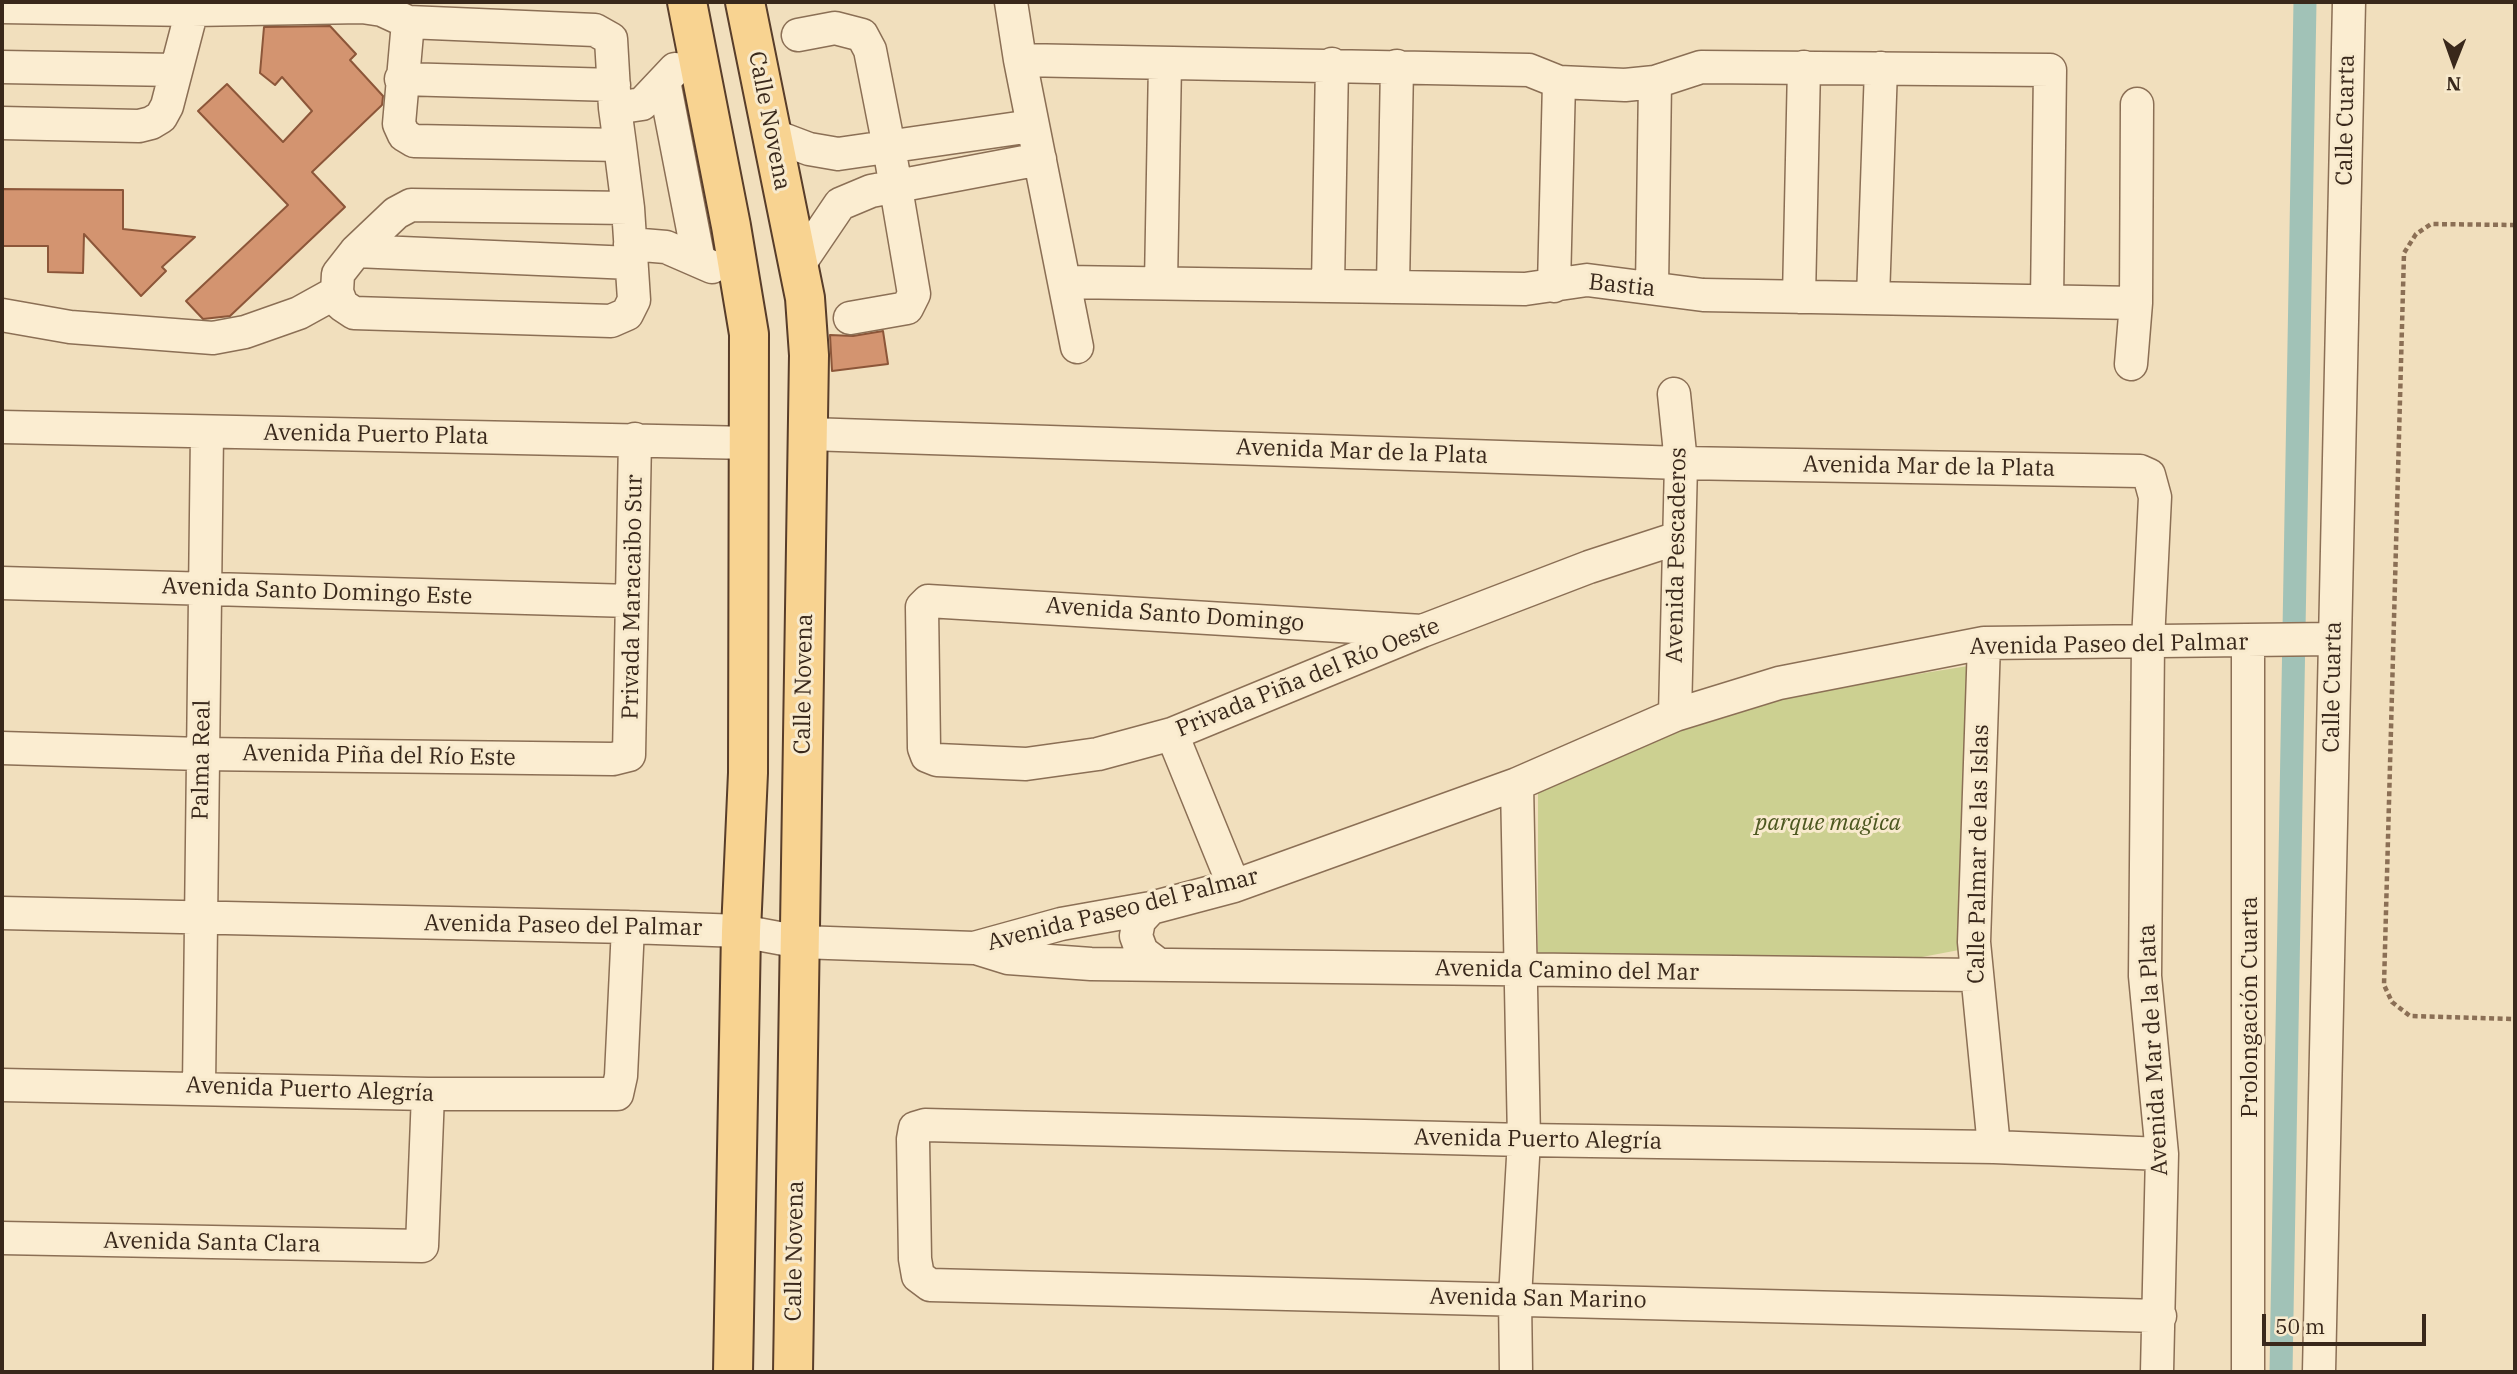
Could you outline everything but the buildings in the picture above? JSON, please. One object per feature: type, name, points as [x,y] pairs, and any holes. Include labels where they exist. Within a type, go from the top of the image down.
[{"type":"main road","points":[[687,2],[749,334],[751,443],[748,774],[741,931],[733,1372]]},
{"type":"main road","name":"Calle Novena","points":[[745,2],[805,298],[809,355],[793,1372]]},
{"type":"street","points":[[1011,2],[1032,126],[1066,282],[1077,347]]},
{"type":"street","name":"Calle Cuarta","points":[[2319,1372],[2323,639],[2349,2]]},
{"type":"street","points":[[2,7],[192,10],[362,7],[382,10],[408,22],[604,32],[611,39],[614,48],[615,96],[628,208],[634,300],[627,314],[611,321],[354,313],[342,305],[337,292],[338,274],[356,251],[396,213],[411,205],[628,208]]},
{"type":"street","points":[[2,123],[139,126],[151,123],[161,117],[167,106],[192,10]]},
{"type":"street","points":[[408,22],[399,124],[404,135],[414,141],[620,145]]},
{"type":"street","points":[[798,35],[835,28],[862,35],[870,50],[888,147],[914,294],[907,308],[850,318]]},
{"type":"street","points":[[401,79],[615,96],[642,104],[695,45]]},
{"type":"street","points":[[1020,60],[1332,64],[1530,70],[1559,82],[1625,85],[1655,82],[1701,67],[2050,70],[2047,301]]},
{"type":"street","points":[[1161,283],[1165,63]]},
{"type":"street","points":[[1328,285],[1332,64]]},
{"type":"street","points":[[1393,286],[1397,66]]},
{"type":"street","points":[[2,67],[176,70]]},
{"type":"street","points":[[1799,297],[1804,68]]},
{"type":"street","points":[[1873,298],[1881,68]]},
{"type":"street","points":[[664,82],[699,261]]},
{"type":"street","points":[[1554,286],[1559,82]]},
{"type":"street","points":[[1652,288],[1655,82]]},
{"type":"street","points":[[2131,364],[2136,303],[2137,104]]},
{"type":"street","points":[[772,135],[809,149],[838,154],[1032,126]]},
{"type":"street","points":[[798,266],[840,204],[870,191],[1040,159]]},
{"type":"street","points":[[356,251],[631,253],[666,247],[740,279]]},
{"type":"street","name":"Bastia","points":[[1066,282],[1525,289],[1587,280],[1703,295],[2136,303]]},
{"type":"street","points":[[2,316],[71,327],[213,338],[246,332],[299,313],[337,292]]},
{"type":"street","name":"Avenida Pescaderos","points":[[1674,394],[1681,463],[1675,715]]},
{"type":"street","name":"Avenida Puerto Plata","points":[[2,427],[751,443]]},
{"type":"street","name":"Palma Real","points":[[199,1087],[207,433]]},
{"type":"street","name":"Avenida Mar de la Plata","points":[[809,434],[1681,463],[2140,471],[2149,475],[2155,497],[2148,641],[2146,976],[2162,1154],[2161,1316],[2157,1372]]},
{"type":"street","name":"Privada Maracaibo Sur","points":[[629,755],[635,439]]},
{"type":"street","name":"Privada Piña del Río Oeste","points":[[927,756],[937,760],[1026,764],[1098,754],[1172,734],[1422,631],[1589,567],[1678,538]]},
{"type":"street","name":"Avenida Santo Domingo Este","points":[[2,583],[632,601]]},
{"type":"street","name":"Avenida Santo Domingo","points":[[927,756],[924,748],[922,607],[928,601],[1422,631]]},
{"type":"street","name":"Avenida Paseo del Palmar","points":[[2,913],[741,931],[800,942],[974,948],[1061,924],[1151,908],[1234,886],[1517,784],[1675,715],[1779,683],[1984,643],[2255,642],[2323,639]]},
{"type":"street","name":"Prolongación Cuarta","points":[[2248,1372],[2255,642]]},
{"type":"street","name":"Calle Palmar de las Islas","points":[[1984,643],[1975,975],[1994,1147]]},
{"type":"street","points":[[1172,734],[1234,886]]},
{"type":"street","name":"Avenida Piña del Río Este","points":[[2,748],[201,754],[600,759],[629,755]]},
{"type":"street","points":[[1516,1372],[1515,1298],[1524,1140],[1517,784]]},
{"type":"street","points":[[1151,908],[1139,920],[1136,936],[1142,952],[1159,965]]},
{"type":"street","name":"Avenida Camino del Mar","points":[[1061,924],[1092,929],[1159,965]]},
{"type":"street","name":"Avenida Puerto Alegría","points":[[2,1085],[199,1087],[428,1094],[617,1094],[621,1076],[628,927]]},
{"type":"street","name":"Avenida Camino del Mar","points":[[974,948],[1008,958],[1159,965],[1975,975]]},
{"type":"street","name":"Avenida Santa Clara","points":[[2,1238],[422,1246],[428,1094]]},
{"type":"street","name":"Avenida Puerto Alegría","points":[[919,1276],[915,1259],[915,1128],[925,1125],[1524,1140],[1994,1147],[2162,1154]]},
{"type":"street","name":"Avenida San Marino","points":[[919,1276],[930,1284],[2161,1316]]},
{"type":"path","points":[[2515,225],[2431,224],[2416,234],[2404,253],[2384,985],[2392,1002],[2410,1016],[2515,1019]]},
{"type":"green space","name":"parque magica","points":[[1968,666],[1959,950],[1922,957],[1538,956],[1538,784],[1763,699]]},
{"type":"waterway","points":[[2281,1372],[2305,2]]}]
